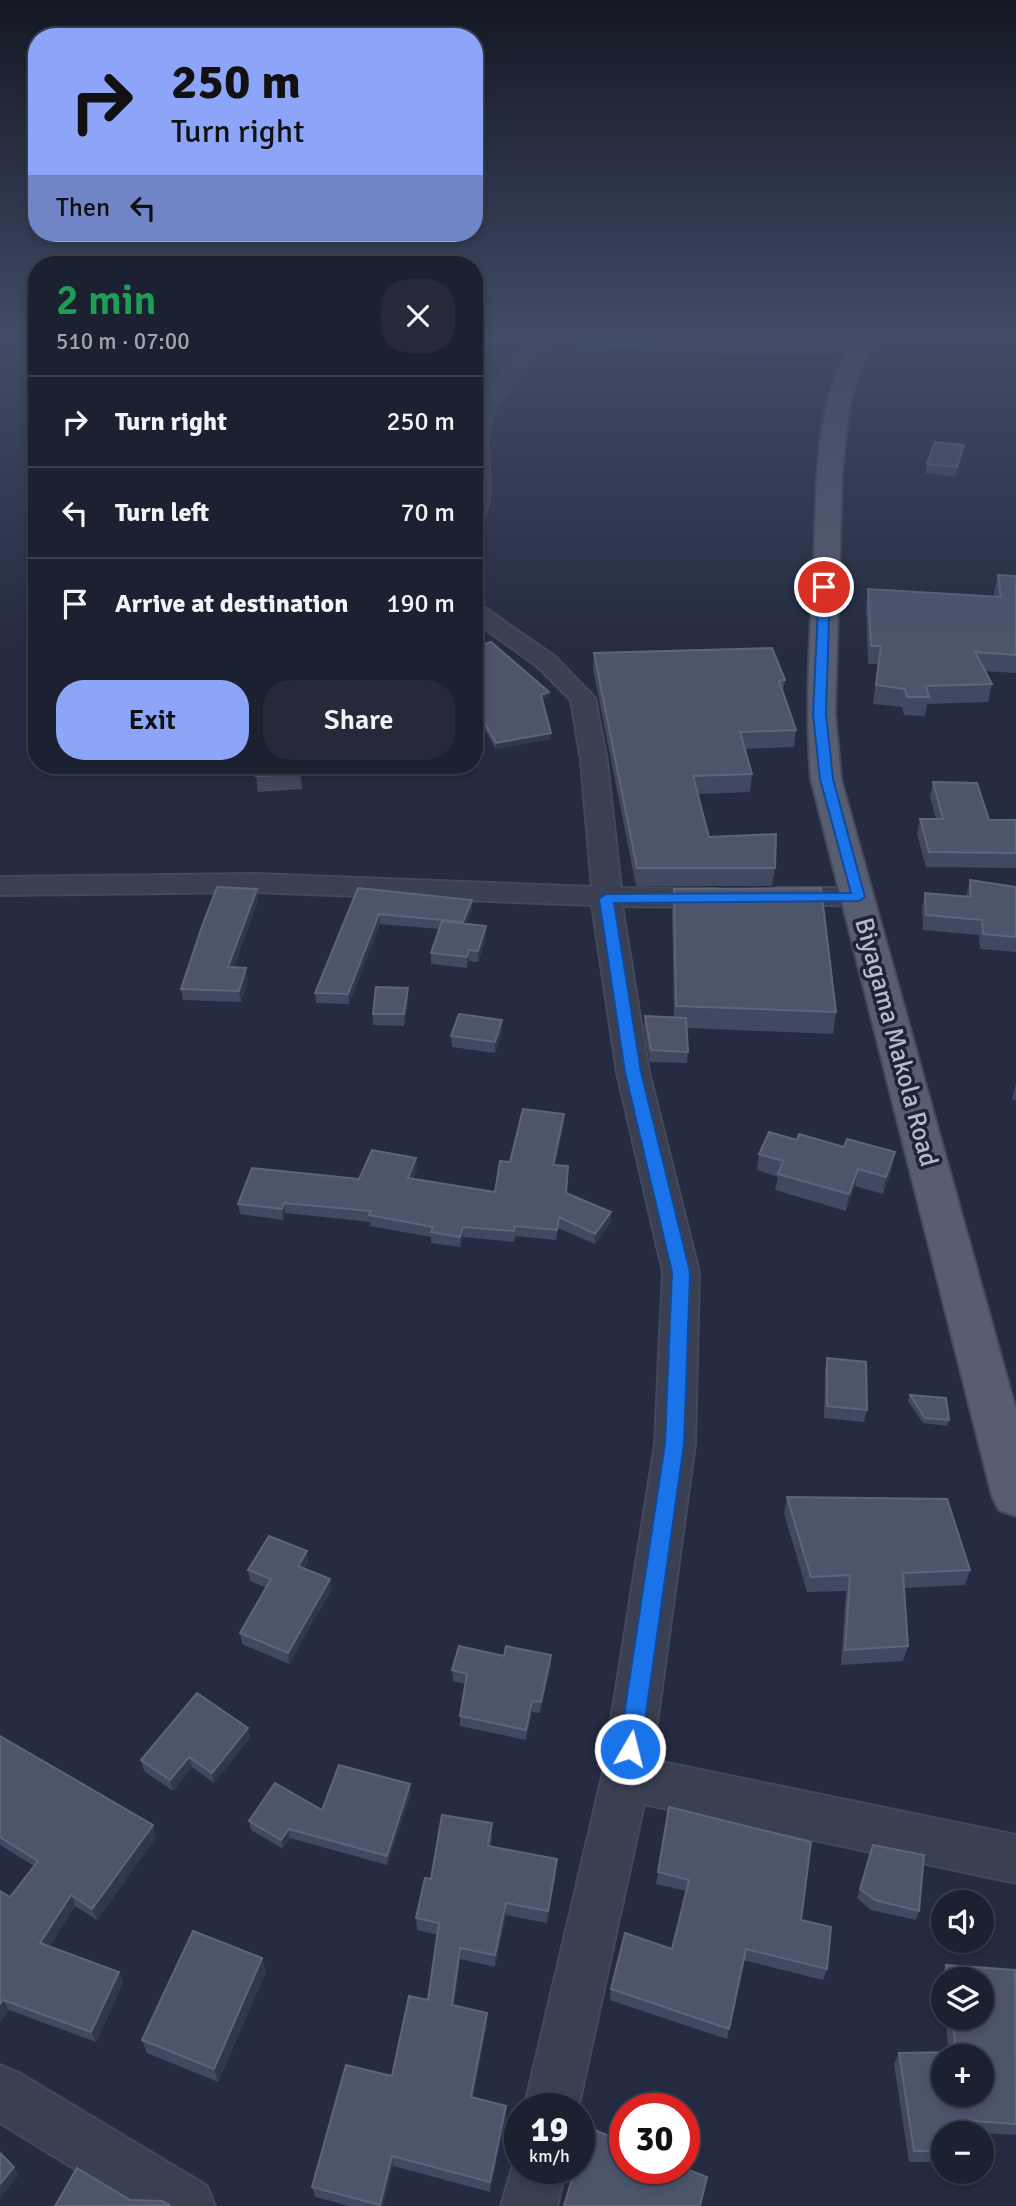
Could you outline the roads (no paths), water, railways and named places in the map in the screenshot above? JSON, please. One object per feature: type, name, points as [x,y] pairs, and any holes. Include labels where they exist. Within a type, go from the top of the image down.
[{"type":"main road","name":"Biyagama Makola Road","points":[[834,441],[820,714],[826,779],[1016,1496]]},
{"type":"street","points":[[483,617],[532,648],[585,700],[606,850],[609,886],[606,899],[633,1072],[681,1272],[675,1444],[626,1777],[555,2093]]},
{"type":"street","points":[[0,886],[166,881],[339,885],[606,899],[859,897]]},
{"type":"street","points":[[626,1777],[1016,1859]]},
{"type":"street","points":[[0,2092],[187,2206]]},
{"type":"street","points":[[529,2206],[534,2184]]}]
